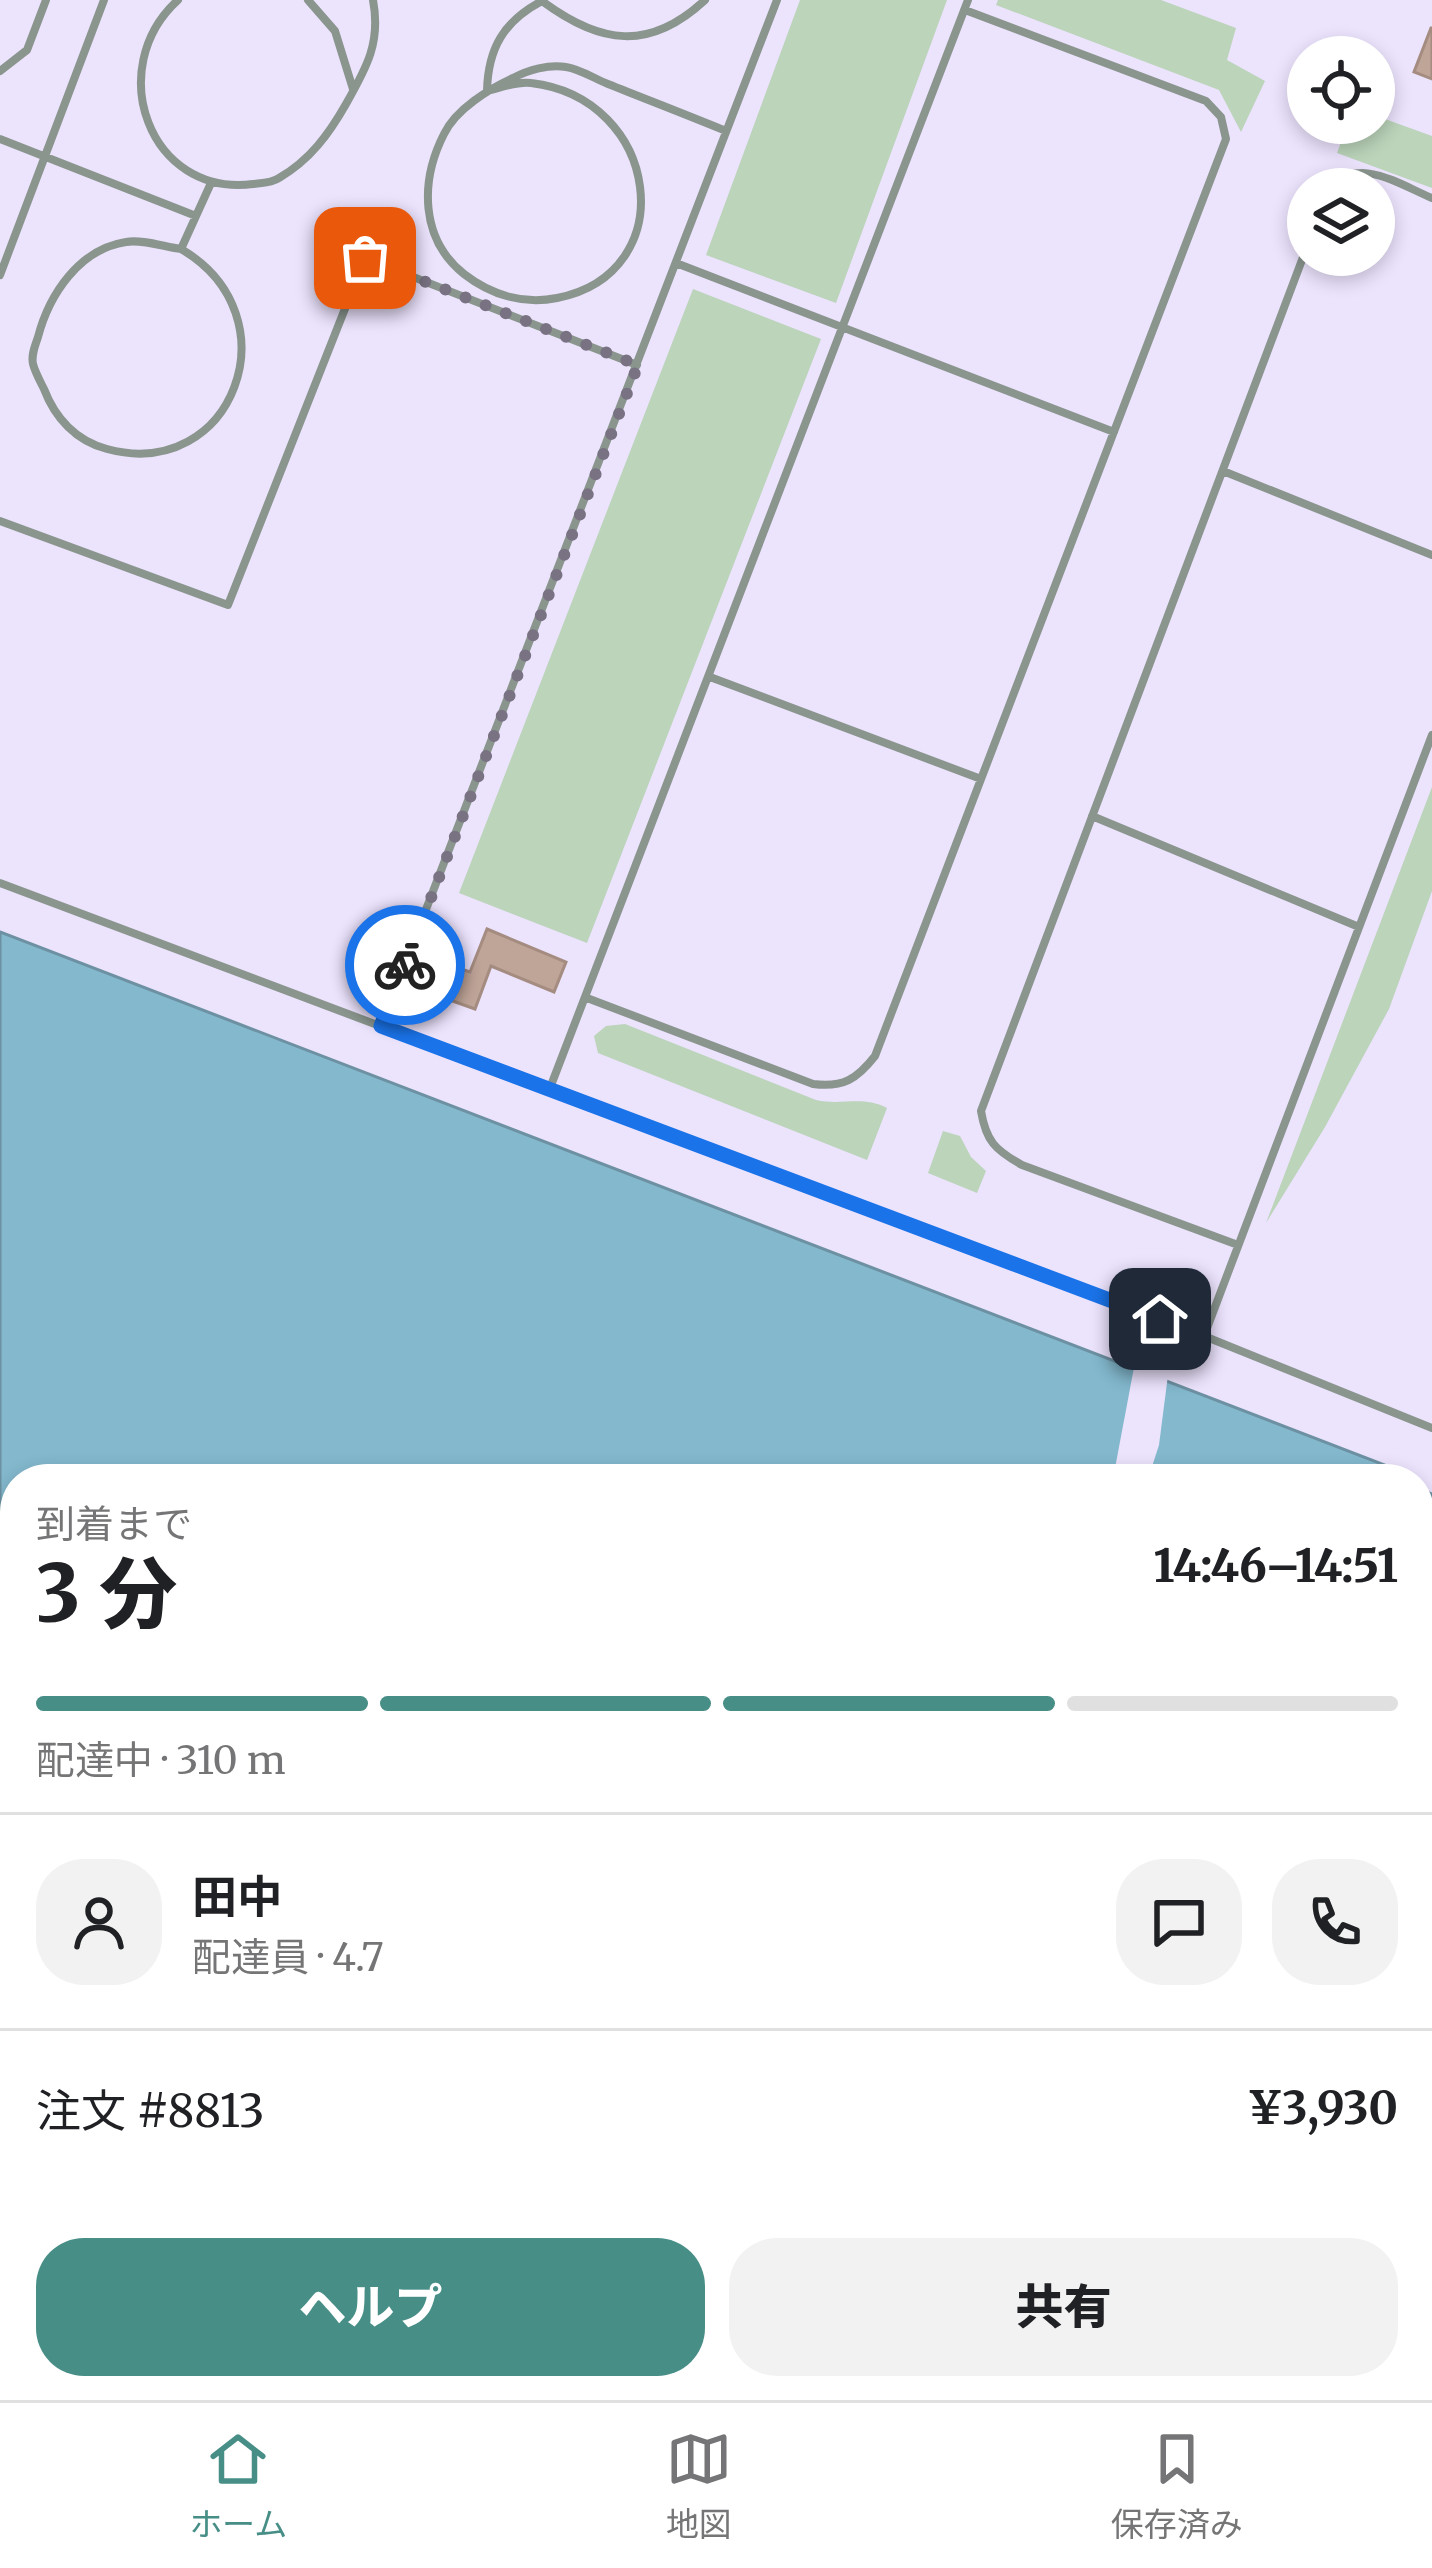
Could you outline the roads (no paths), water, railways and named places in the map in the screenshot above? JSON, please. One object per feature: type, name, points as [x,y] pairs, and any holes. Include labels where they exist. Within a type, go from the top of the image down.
[{"type":"lane","points":[[0,71],[27,50],[46,0]]},
{"type":"lane","points":[[0,275],[104,0]]},
{"type":"lane","points":[[178,0],[162,14],[144,46],[139,79],[144,119],[172,158],[211,183],[235,186],[276,181],[324,142],[372,51],[378,27],[373,0]]},
{"type":"lane","points":[[308,0],[335,31],[354,91]]},
{"type":"lane","points":[[487,91],[487,63],[502,32],[520,13],[542,1],[606,36],[647,36],[683,20],[705,0]]},
{"type":"lane","points":[[381,1026],[777,0]]},
{"type":"lane","points":[[550,1088],[966,5],[1205,101],[1221,117],[1226,139],[875,1056],[848,1083],[813,1084],[587,998]]},
{"type":"lane","points":[[487,91],[529,82],[588,101],[627,139],[643,191],[636,234],[610,272],[575,294],[532,303],[486,289],[460,271],[430,229],[426,190],[445,131],[487,91],[528,70],[565,67],[726,131]]},
{"type":"lane","points":[[0,139],[196,216]]},
{"type":"lane","points":[[181,249],[211,183]]},
{"type":"lane","points":[[1395,185],[1432,198]]},
{"type":"lane","points":[[126,242],[181,249],[203,262],[228,289],[244,338],[236,382],[212,423],[183,446],[138,457],[88,444],[53,412],[32,360],[46,308],[79,263],[126,242]]},
{"type":"lane","points":[[0,521],[228,605],[365,258],[638,365]]},
{"type":"lane","points":[[676,263],[1114,432]]},
{"type":"lane","points":[[1238,1245],[1022,1165],[985,1138],[981,1111],[1296,276]]},
{"type":"lane","points":[[1223,471],[1432,555]]},
{"type":"lane","points":[[710,677],[980,778]]},
{"type":"lane","points":[[1204,1336],[1432,735]]},
{"type":"lane","points":[[1092,816],[1359,927]]},
{"type":"lane","points":[[0,883],[1204,1336],[1432,1428]]},
{"type":"water","points":[[0,932],[1382,1464],[0,1464]]}]
